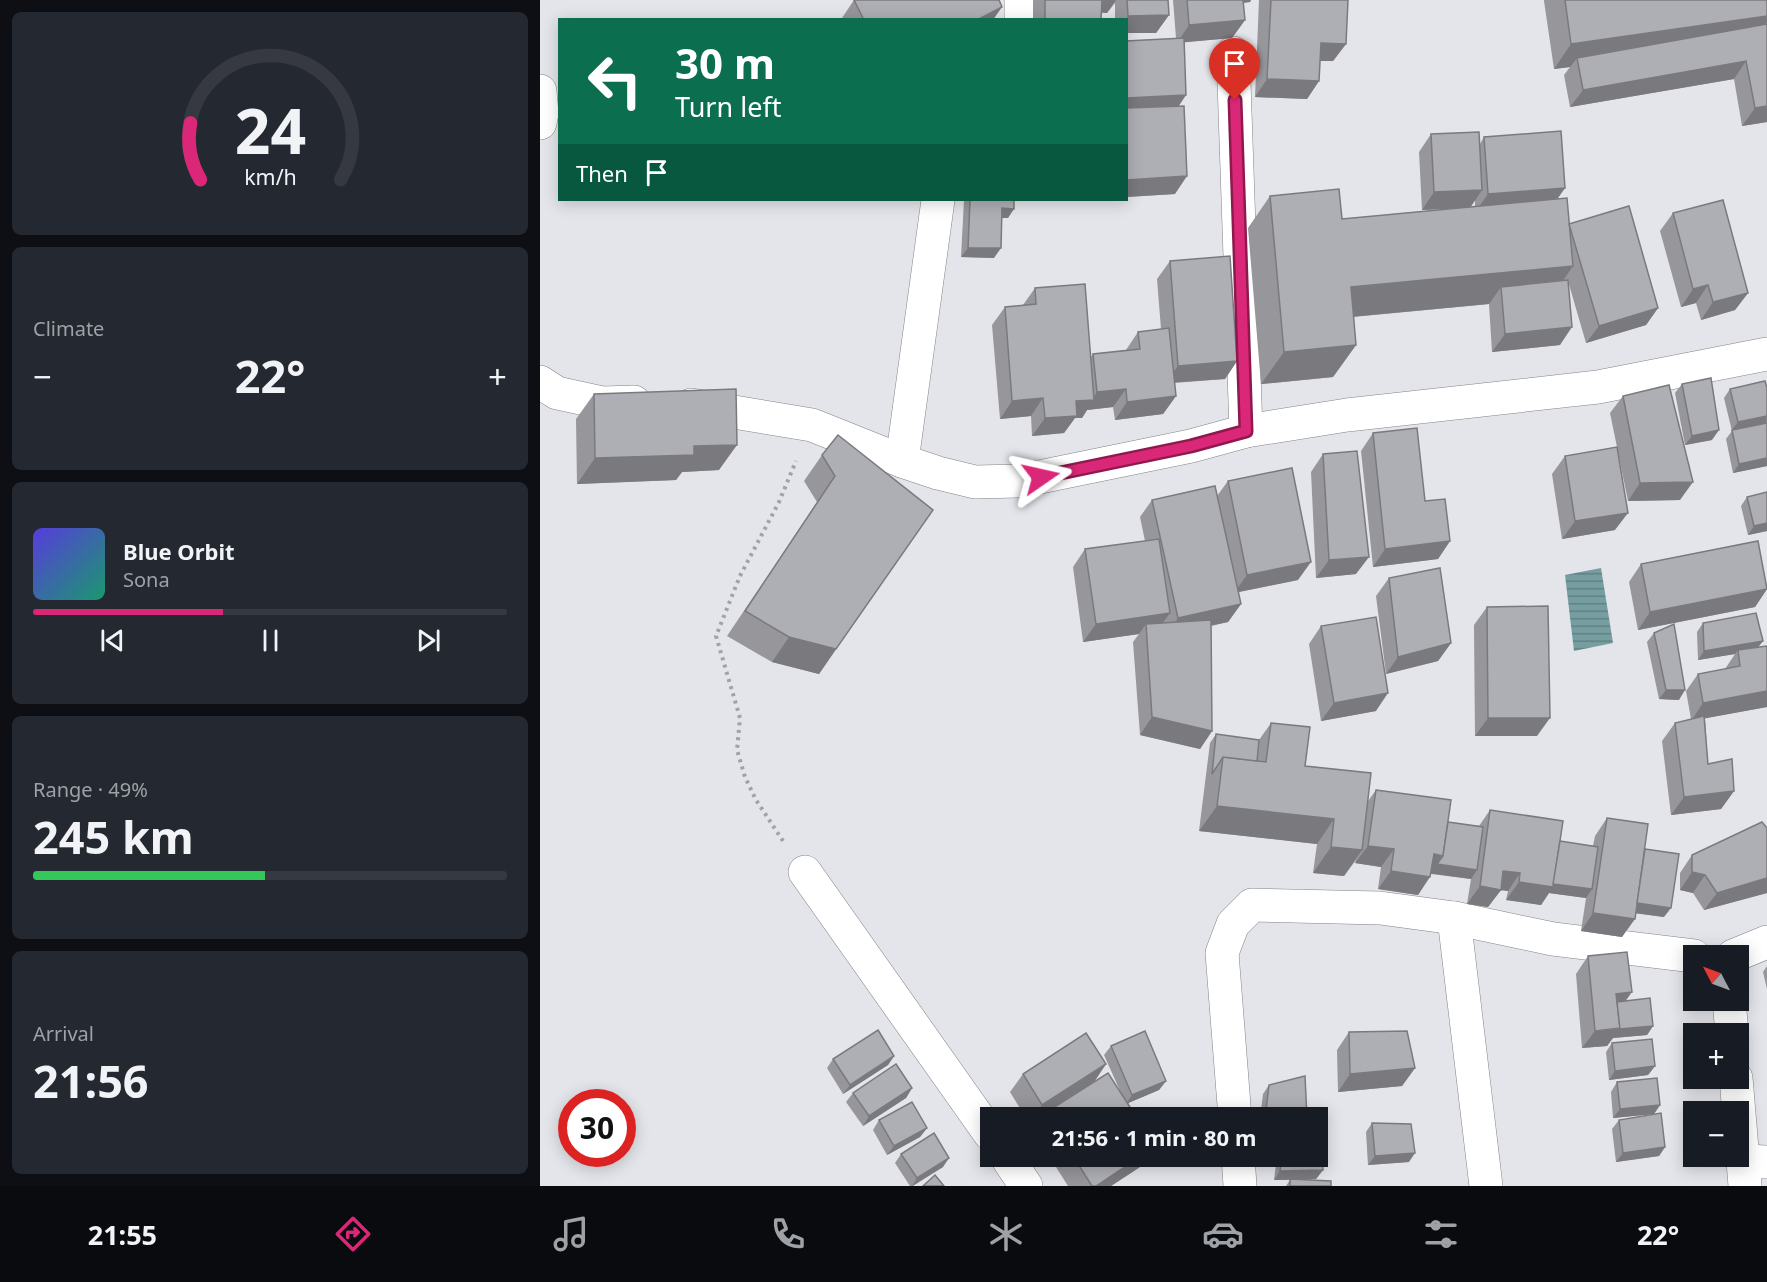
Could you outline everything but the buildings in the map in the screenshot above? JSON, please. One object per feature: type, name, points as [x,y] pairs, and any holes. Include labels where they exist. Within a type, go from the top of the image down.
[{"type":"street","points":[[1021,0],[1021,18]]},
{"type":"street","points":[[1233,53],[1246,431]]},
{"type":"street","points":[[540,90],[542,113],[540,123]]},
{"type":"street","points":[[902,461],[938,201]]},
{"type":"street","points":[[540,382],[558,393],[603,403],[673,402],[812,425],[902,461],[975,482],[1020,481],[1191,446],[1246,431],[1347,415],[1598,387],[1767,354]]},
{"type":"street","points":[[805,872],[980,1120]]},
{"type":"street","points":[[1234,1107],[1222,953],[1233,924],[1252,905],[1380,908],[1454,918],[1553,939],[1683,955]]},
{"type":"street","points":[[1454,918],[1486,1186]]},
{"type":"street","points":[[1749,949],[1767,942]]},
{"type":"street","points":[[1738,1089],[1752,1170]]},
{"type":"street","points":[[1013,1167],[1026,1186]]},
{"type":"street","points":[[1239,1167],[1240,1186]]},
{"type":"path","points":[[805,872],[773,828],[745,777],[737,750],[740,718],[716,636],[740,576],[779,502],[812,425]]},
{"type":"water","points":[[1601,568],[1613,643],[1574,651],[1565,575]]},
{"type":"route","points":[[1041,477],[1191,446],[1246,431],[1235,100]]}]
